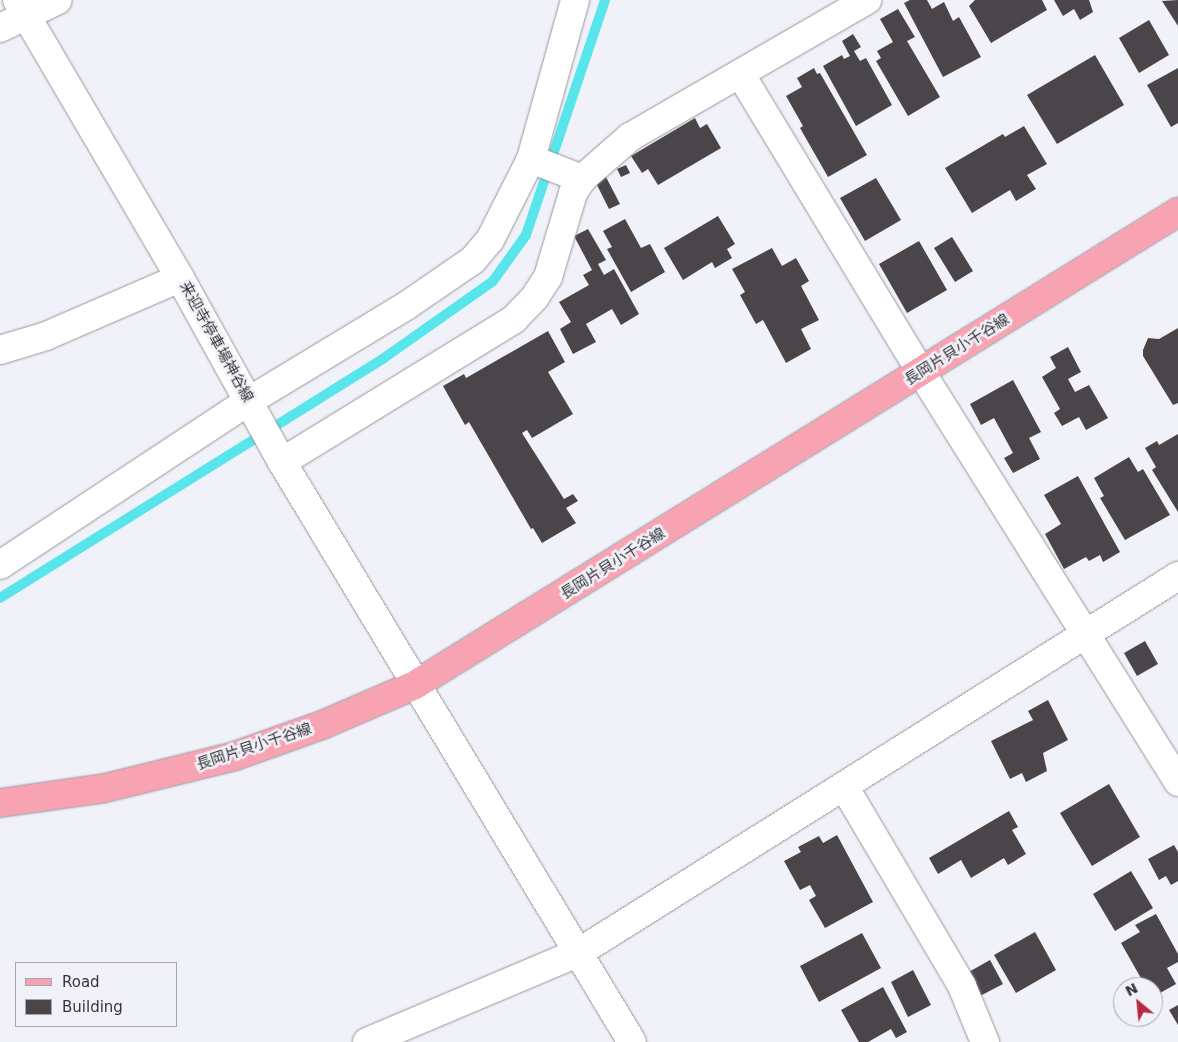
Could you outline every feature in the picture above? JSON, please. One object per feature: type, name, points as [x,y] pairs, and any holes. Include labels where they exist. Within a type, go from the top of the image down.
[{"type":"main road","name":"長岡片貝小千谷線","points":[[0,803],[105,788],[234,756],[322,725],[415,685],[1178,212]]},
{"type":"street","points":[[0,28],[21,8],[58,0]]},
{"type":"street","points":[[0,565],[249,401],[406,306],[473,260],[490,240],[531,159],[575,0]]},
{"type":"street","points":[[282,462],[514,318],[535,297],[548,277],[573,193],[582,179],[630,138],[742,75],[866,0]]},
{"type":"street","name":"来迎寺停車場神谷線","points":[[21,8],[180,278],[282,462],[632,1042]]},
{"type":"street","points":[[742,75],[921,372],[1178,782]]},
{"type":"street","points":[[531,159],[582,179]]},
{"type":"street","points":[[0,350],[46,336],[180,278]]},
{"type":"street","points":[[367,1042],[578,953],[845,788],[1084,632],[1178,576]]},
{"type":"street","points":[[845,788],[962,986],[986,1042]]},
{"type":"building","points":[[910,0],[927,0],[932,9],[944,2],[953,21],[959,17],[981,57],[943,77],[904,3]]},
{"type":"building","points":[[975,0],[1042,0],[1047,10],[991,43],[969,6]]},
{"type":"building","points":[[1054,0],[1089,0],[1093,12],[1080,20],[1074,9],[1063,16]]},
{"type":"building","points":[[1178,0],[1178,26],[1162,1]]},
{"type":"building","points":[[898,9],[915,37],[907,41],[940,97],[908,116],[876,61],[881,58],[877,51],[893,42],[880,19]]},
{"type":"building","points":[[1149,20],[1169,55],[1139,73],[1119,38]]},
{"type":"building","points":[[853,34],[861,47],[854,51],[860,61],[866,58],[892,105],[856,126],[823,66],[842,55],[844,59],[850,56],[842,41]]},
{"type":"building","points":[[1095,55],[1124,105],[1057,144],[1027,95]]},
{"type":"building","points":[[814,68],[817,74],[820,73],[867,155],[828,177],[800,128],[803,126],[786,96],[802,87],[797,78]]},
{"type":"building","points":[[1178,68],[1178,123],[1171,127],[1147,85]]},
{"type":"building","points":[[695,118],[700,128],[707,124],[721,148],[658,185],[648,169],[642,173],[631,156]]},
{"type":"building","points":[[1024,126],[1047,164],[1027,175],[1036,189],[1016,201],[1010,190],[972,213],[945,168],[1003,134],[1005,137]]},
{"type":"building","points":[[626,165],[630,173],[621,177],[617,169]]},
{"type":"building","points":[[606,177],[620,204],[609,209],[596,183]]},
{"type":"building","points":[[876,178],[901,220],[865,241],[840,198]]},
{"type":"building","points":[[718,216],[735,244],[727,249],[732,258],[715,268],[712,262],[683,280],[664,248]]},
{"type":"building","points":[[625,219],[641,248],[650,244],[665,272],[631,292],[607,249],[612,247],[603,231]]},
{"type":"building","points":[[588,229],[606,260],[598,264],[604,275],[614,269],[639,314],[621,325],[612,309],[586,324],[596,342],[573,354],[560,329],[571,322],[559,302],[589,285],[583,275],[592,270],[574,236]]},
{"type":"building","points":[[952,237],[973,271],[955,282],[934,248]]},
{"type":"building","points":[[919,241],[947,290],[907,313],[879,264]]},
{"type":"building","points":[[772,248],[782,266],[796,258],[809,281],[801,286],[819,320],[801,329],[811,349],[786,363],[763,320],[756,324],[740,295],[745,292],[732,269]]},
{"type":"building","points":[[1178,328],[1178,403],[1173,405],[1143,356],[1143,350],[1148,338],[1159,339]]},
{"type":"building","points":[[548,331],[565,362],[548,372],[573,414],[532,438],[527,430],[522,433],[564,499],[573,494],[578,501],[566,508],[576,523],[542,543],[533,528],[531,529],[469,422],[465,425],[443,386],[464,374],[466,378]]},
{"type":"building","points":[[1068,347],[1081,372],[1068,379],[1075,392],[1089,385],[1108,418],[1086,430],[1079,417],[1062,426],[1054,413],[1060,409],[1042,377],[1056,368],[1050,357]]},
{"type":"building","points":[[1013,380],[1041,432],[1029,438],[1040,459],[1013,473],[1004,458],[1013,453],[994,418],[981,425],[970,404]]},
{"type":"building","points":[[1178,434],[1178,512],[1152,470],[1156,467],[1145,448],[1157,441],[1159,445]]},
{"type":"building","points":[[1129,457],[1138,472],[1143,469],[1170,515],[1125,540],[1100,498],[1104,496],[1094,478]]},
{"type":"building","points":[[1078,476],[1120,552],[1103,562],[1100,555],[1089,561],[1086,557],[1064,569],[1045,534],[1061,524],[1044,495]]},
{"type":"building","points":[[1145,641],[1158,664],[1137,676],[1124,653]]},
{"type":"building","points":[[1048,700],[1068,740],[1043,753],[1047,771],[1026,782],[1022,773],[1010,779],[991,741],[1033,720],[1028,711]]},
{"type":"building","points":[[1109,784],[1140,837],[1092,866],[1060,813]]},
{"type":"building","points":[[1009,811],[1018,827],[1012,830],[1026,854],[1008,865],[1004,858],[971,878],[961,860],[938,874],[929,858]]},
{"type":"building","points":[[837,835],[873,902],[825,928],[809,900],[816,896],[810,885],[800,890],[784,861],[801,852],[798,847],[819,836],[823,843]]},
{"type":"building","points":[[1174,845],[1178,852],[1178,881],[1171,885],[1166,876],[1159,880],[1148,859]]},
{"type":"building","points":[[1131,871],[1153,908],[1115,931],[1093,894]]},
{"type":"building","points":[[1156,914],[1178,954],[1178,962],[1167,968],[1176,984],[1163,991],[1163,977],[1140,977],[1121,943],[1140,932],[1135,925]]},
{"type":"building","points":[[1035,932],[1056,970],[1016,993],[994,955]]},
{"type":"building","points":[[862,933],[881,968],[819,1002],[800,966]]},
{"type":"building","points":[[990,960],[1003,984],[980,996],[967,973]]},
{"type":"building","points":[[913,970],[931,1005],[908,1017],[891,982]]},
{"type":"building","points":[[883,987],[907,1032],[896,1038],[891,1029],[868,1042],[859,1042],[841,1010]]},
{"type":"building","points":[[1178,1005],[1178,1025],[1169,1010]]},
{"type":"waterway","points":[[0,598],[384,358],[493,281],[526,235],[605,0]]}]
